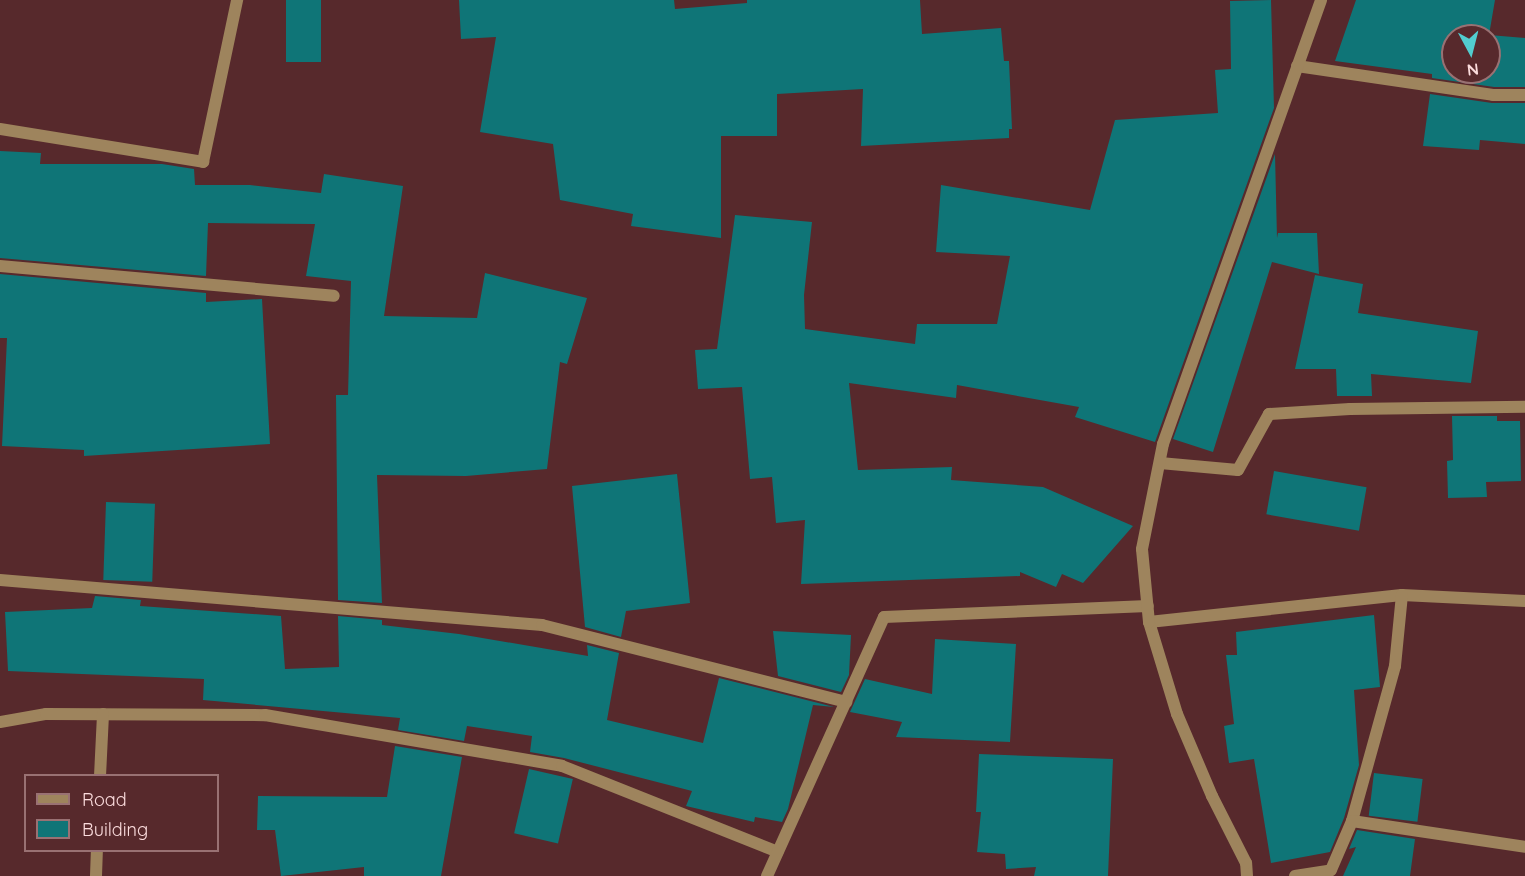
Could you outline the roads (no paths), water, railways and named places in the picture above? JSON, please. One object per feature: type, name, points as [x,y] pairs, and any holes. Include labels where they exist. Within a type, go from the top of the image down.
[{"type":"street","points":[[0,129],[203,162],[237,0]]},
{"type":"street","points":[[1247,876],[1246,863],[1212,796],[1177,714],[1149,622],[1142,549],[1163,444],[1321,0]]},
{"type":"street","points":[[1298,66],[1492,95],[1525,94]]},
{"type":"street","points":[[0,266],[334,296]]},
{"type":"street","points":[[1160,463],[1238,470],[1269,414],[1525,407]]},
{"type":"street","points":[[0,580],[542,625],[846,702]]},
{"type":"street","points":[[1149,622],[1402,595],[1525,601]]},
{"type":"street","points":[[1295,876],[1331,870],[1352,821],[1395,666],[1402,595]]},
{"type":"street","points":[[767,876],[884,617],[1148,606]]},
{"type":"street","points":[[0,722],[46,714],[266,715],[562,766],[777,852]]},
{"type":"street","points":[[100,774],[103,714]]},
{"type":"street","points":[[1352,821],[1525,847]]},
{"type":"street","points":[[96,876],[97,852]]}]
